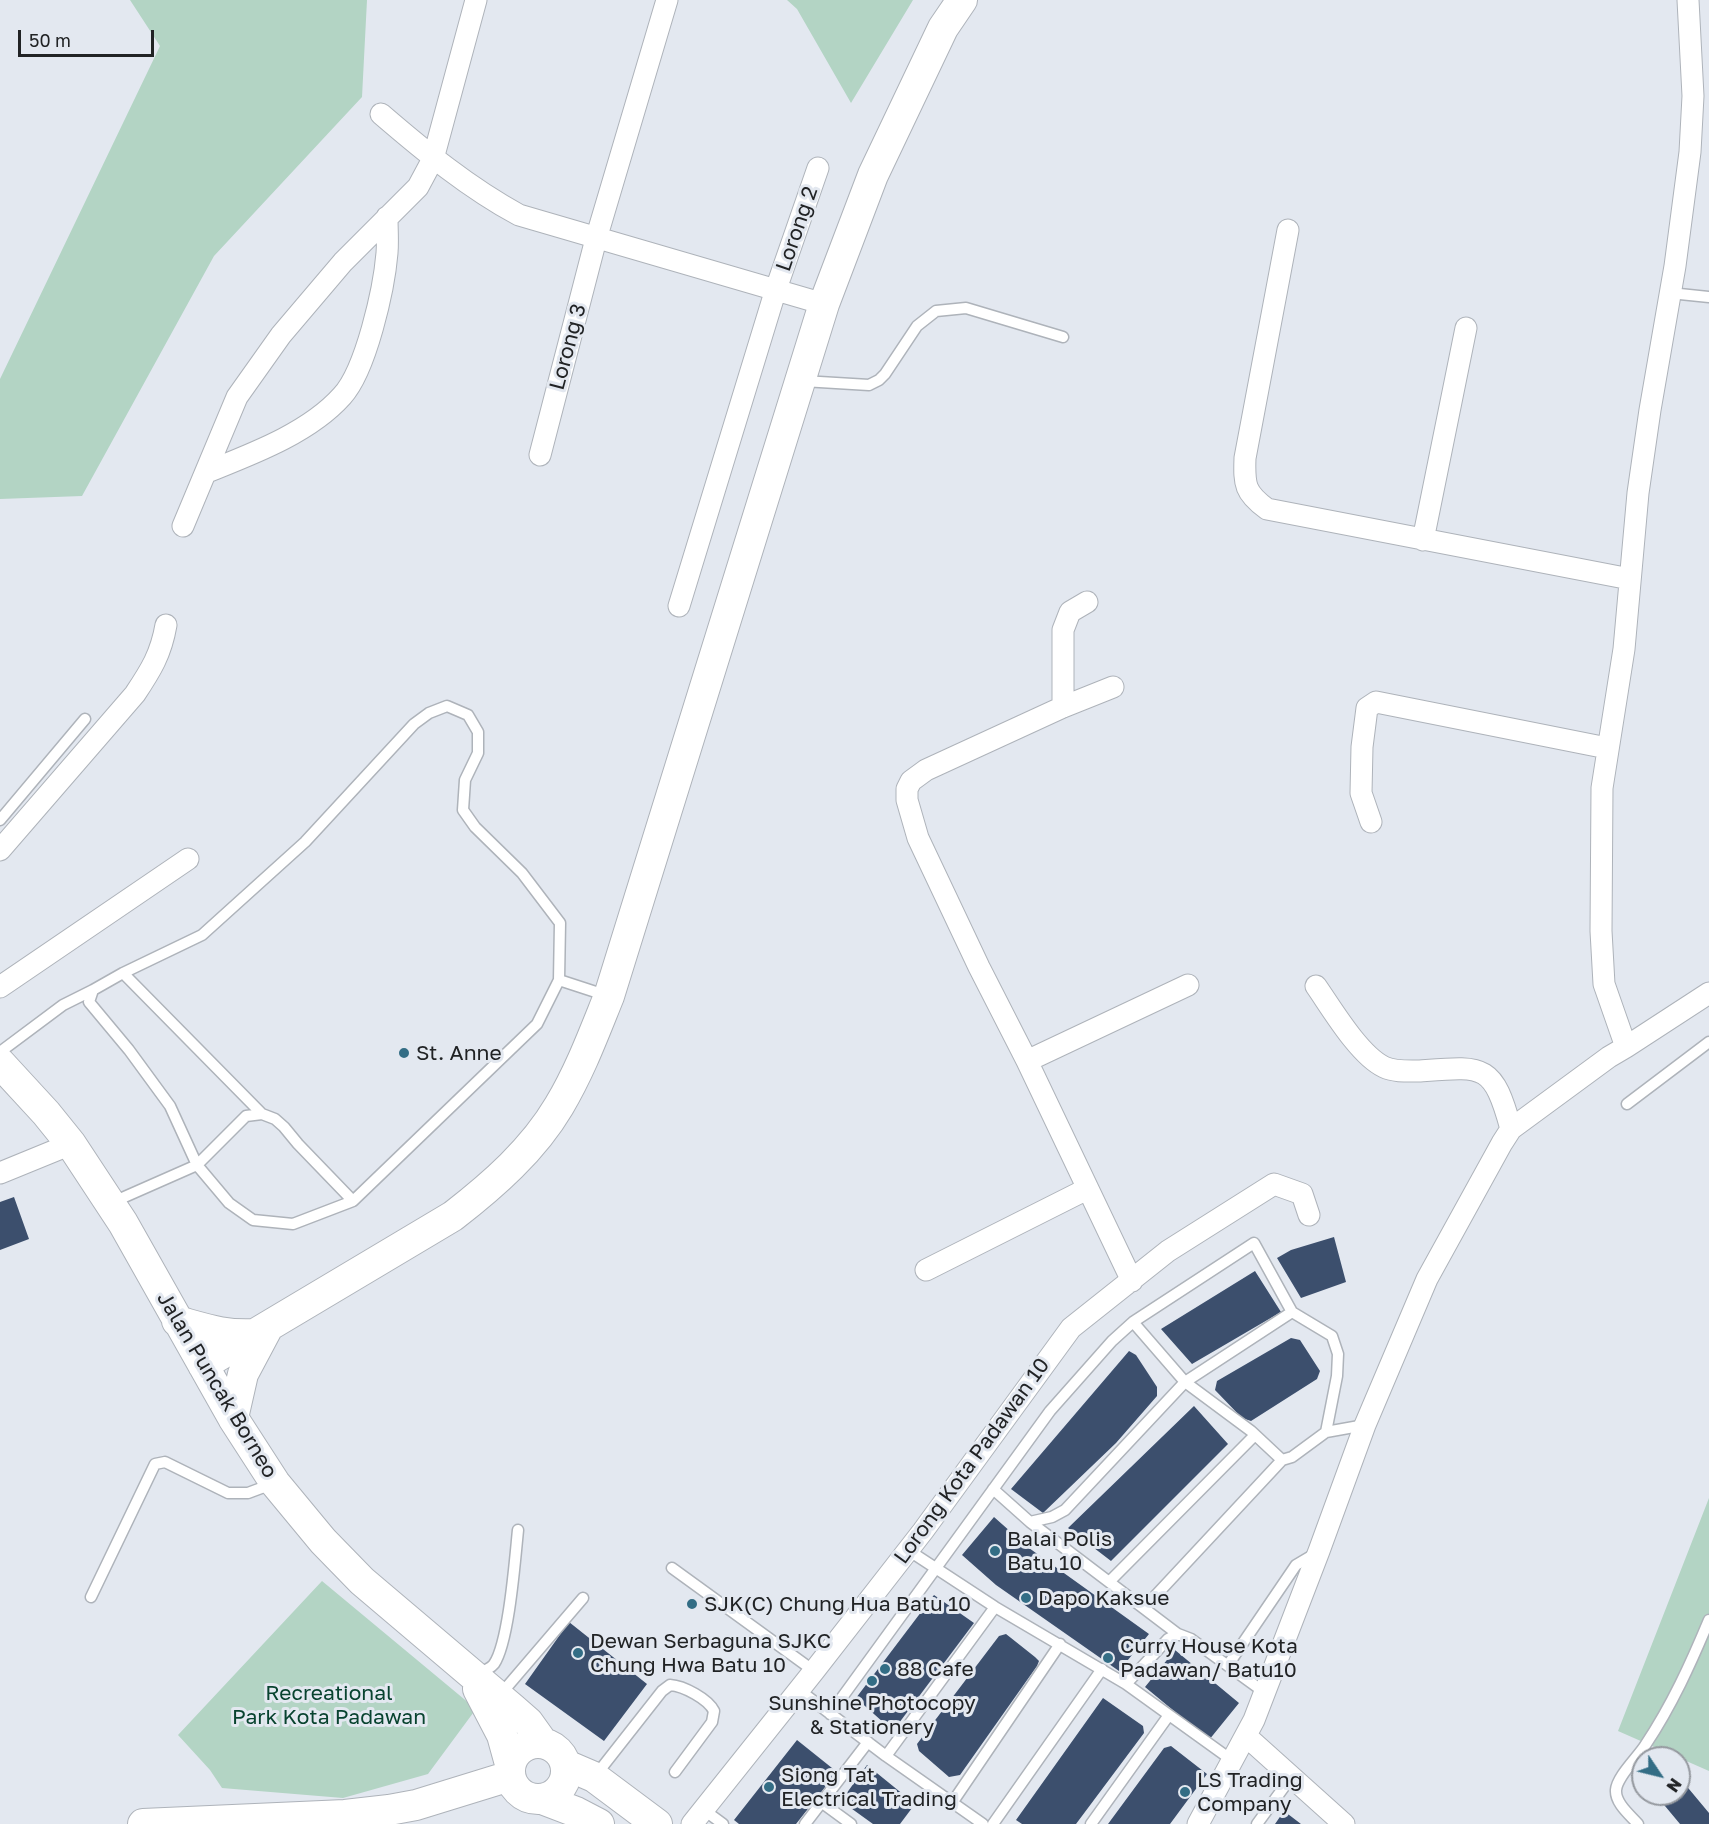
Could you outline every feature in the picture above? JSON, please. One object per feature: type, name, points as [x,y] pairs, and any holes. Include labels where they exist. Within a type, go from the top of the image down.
[{"type":"street","points":[[183,526],[237,397],[281,334],[343,262],[418,187],[433,159],[477,0]]},
{"type":"street","name":"Lorong 3","points":[[540,454],[596,239],[667,0]]},
{"type":"street","points":[[203,1365],[453,1216],[489,1188],[528,1149],[559,1107],[586,1052],[609,996],[824,304],[873,175],[943,28],[962,0]]},
{"type":"street","points":[[1626,1047],[1604,984],[1601,931],[1602,788],[1624,649],[1638,493],[1701,93],[1688,0]]},
{"type":"street","points":[[381,114],[433,159],[491,200],[519,215],[824,304]]},
{"type":"street","name":"Lorong 2","points":[[679,606],[776,289],[818,168]]},
{"type":"street","points":[[207,472],[255,453],[310,423],[343,396],[361,365],[375,320],[387,254],[387,217]]},
{"type":"street","points":[[1288,230],[1245,458],[1244,478],[1251,498],[1267,509],[1630,579]]},
{"type":"street","points":[[1423,540],[1466,328]]},
{"type":"street","points":[[1063,707],[1063,630],[1070,612],[1087,602]]},
{"type":"street","points":[[0,850],[135,694],[154,666],[166,625]]},
{"type":"street","points":[[1113,687],[1063,707],[926,770],[911,782],[907,789],[907,800],[918,838],[978,967],[1027,1061],[1132,1281]]},
{"type":"street","points":[[1371,822],[1361,793],[1361,776],[1367,708],[1377,702],[1607,748]]},
{"type":"street","points":[[0,987],[188,859]]},
{"type":"street","points":[[1027,1061],[1188,986]]},
{"type":"street","points":[[1316,986],[1367,1055],[1384,1067],[1407,1071],[1461,1068],[1480,1070],[1494,1082],[1502,1096],[1511,1129]]},
{"type":"street","points":[[1198,1824],[1246,1736],[1319,1551],[1365,1425],[1427,1279],[1511,1129],[1609,1057],[1709,993]]},
{"type":"street","name":"Jalan Puncak Borneo","points":[[0,1063],[46,1113],[70,1144],[123,1223],[233,1418],[275,1483],[323,1541],[362,1581],[471,1676],[528,1722],[543,1743]]},
{"type":"street","points":[[0,1173],[70,1144]]},
{"type":"street","name":"Lorong Kota Padawan 10","points":[[698,1817],[908,1550],[1071,1328],[1168,1251],[1274,1184],[1302,1194],[1309,1215]]},
{"type":"street","points":[[926,1270],[1087,1189]]},
{"type":"street","points":[[177,1321],[218,1333],[236,1335],[262,1330]]},
{"type":"street","points":[[233,1418],[243,1374],[262,1330]]},
{"type":"street","name":"Jalan Puncak Borneo","points":[[471,1676],[500,1728],[522,1784]]},
{"type":"street","points":[[1246,1736],[1344,1824]]},
{"type":"street","points":[[143,1824],[345,1815],[522,1784],[558,1791],[564,1783],[566,1765],[558,1750],[543,1743],[526,1744],[519,1749],[522,1784]]},
{"type":"street","points":[[566,1765],[594,1778],[657,1824]]},
{"type":"street","points":[[522,1784],[599,1824]]},
{"type":"lane","points":[[1670,293],[1709,297]]},
{"type":"lane","points":[[801,381],[869,385],[879,380],[917,326],[936,311],[966,308],[1064,336]]},
{"type":"lane","points":[[0,1052],[63,1005],[202,935],[305,842],[414,724],[429,713],[447,706],[468,715],[478,732],[478,753],[465,780],[463,810],[475,827],[522,873],[560,923],[559,980],[537,1024],[352,1201],[293,1224],[253,1220],[229,1203],[196,1165],[170,1106],[129,1050],[89,1002],[93,990]]},
{"type":"lane","points":[[0,820],[85,719]]},
{"type":"lane","points":[[123,973],[262,1114],[275,1119],[284,1127],[352,1201]]},
{"type":"lane","points":[[559,980],[609,996]]},
{"type":"lane","points":[[1627,1104],[1709,1042]]},
{"type":"lane","points":[[110,1204],[196,1165],[246,1116],[262,1114]]},
{"type":"lane","points":[[830,1714],[1050,1411],[1112,1341],[1133,1322],[1254,1243],[1292,1312],[1332,1336],[1338,1354],[1337,1376],[1326,1432]]},
{"type":"lane","points":[[1030,1522],[1052,1517],[1065,1510],[1185,1382],[1292,1312]]},
{"type":"lane","points":[[1133,1322],[1185,1382],[1255,1435],[1282,1460]]},
{"type":"lane","points":[[1144,1608],[1282,1460],[1292,1457],[1326,1432],[1365,1425]]},
{"type":"lane","points":[[1109,1582],[1255,1435]]},
{"type":"lane","points":[[91,1597],[155,1464],[165,1462],[228,1493],[248,1493],[275,1483]]},
{"type":"lane","points":[[993,1489],[1030,1522],[1179,1635],[1191,1639],[1264,1692]]},
{"type":"lane","points":[[471,1676],[489,1669],[494,1665],[497,1657],[505,1630],[518,1530]]},
{"type":"lane","points":[[908,1550],[995,1607],[1126,1684],[1233,1761]]},
{"type":"lane","points":[[1227,1665],[1296,1565],[1319,1551]]},
{"type":"lane","points":[[672,1568],[814,1671]]},
{"type":"lane","points":[[498,1697],[583,1598]]},
{"type":"lane","points":[[886,1755],[995,1607]]},
{"type":"lane","points":[[1638,1824],[1619,1802],[1616,1789],[1623,1773],[1641,1751],[1684,1679],[1709,1620]]},
{"type":"lane","points":[[1126,1684],[1168,1639],[1179,1635]]},
{"type":"lane","points":[[952,1803],[1060,1644]]},
{"type":"lane","points":[[993,1824],[1102,1669]]},
{"type":"lane","points":[[594,1778],[662,1691],[670,1685],[680,1687],[707,1702],[714,1711],[712,1722],[675,1772]]},
{"type":"lane","points":[[799,1690],[983,1824]]},
{"type":"lane","points":[[1091,1824],[1169,1715]]},
{"type":"lane","points":[[805,1824],[868,1742]]},
{"type":"lane","points":[[1257,1824],[1292,1776]]},
{"type":"lane","points":[[821,1802],[851,1824]]},
{"type":"lane","points":[[698,1817],[723,1824]]},
{"type":"green space","points":[[130,0],[367,0],[362,97],[214,256],[82,496],[0,499],[0,379],[160,46]]},
{"type":"green space","points":[[787,0],[913,0],[851,103],[797,9]]},
{"type":"green space","points":[[1709,1498],[1709,1771],[1691,1763],[1691,1746],[1652,1746],[1618,1731]]},
{"type":"green space","name":"Recreational Park Kota Padawan","points":[[322,1581],[476,1709],[428,1774],[343,1798],[222,1788],[210,1770],[178,1735]]},
{"type":"building","points":[[14,1197],[29,1239],[0,1250],[0,1202]]},
{"type":"building","points":[[1334,1237],[1346,1282],[1301,1298],[1277,1258],[1291,1250]]},
{"type":"building","points":[[1255,1271],[1281,1312],[1192,1364],[1161,1329]]},
{"type":"building","points":[[1291,1338],[1300,1340],[1320,1371],[1317,1379],[1251,1421],[1242,1418],[1215,1390],[1217,1381]]},
{"type":"building","points":[[1129,1351],[1136,1355],[1157,1387],[1157,1396],[1116,1443],[1043,1513],[1011,1489]]},
{"type":"building","points":[[1194,1406],[1228,1444],[1111,1561],[1068,1528]]},
{"type":"building","points":[[994,1517],[1029,1548],[1149,1634],[1119,1671],[996,1585],[962,1555]]},
{"type":"building","points":[[934,1595],[974,1623],[893,1731],[856,1698]]},
{"type":"building","name":"Dewan Serbaguna SJKC Chung Hwa Batu 10","points":[[569,1622],[647,1684],[604,1741],[525,1684]]},
{"type":"building","points":[[1006,1634],[1039,1661],[960,1775],[949,1777],[919,1751],[917,1744],[999,1636]]},
{"type":"building","points":[[1175,1650],[1239,1703],[1209,1740],[1145,1687]]},
{"type":"building","points":[[1103,1698],[1143,1726],[1144,1733],[1076,1824],[1022,1824],[1016,1820]]},
{"type":"building","points":[[797,1740],[837,1772],[796,1824],[739,1824],[734,1820]]},
{"type":"building","points":[[1171,1746],[1207,1774],[1170,1824],[1108,1824],[1164,1748]]},
{"type":"building","points":[[867,1765],[915,1804],[900,1824],[873,1824],[841,1801]]},
{"type":"building","points":[[1691,1791],[1709,1813],[1709,1824],[1680,1824],[1665,1806],[1691,1806]]},
{"type":"building","points":[[1284,1811],[1301,1824],[1275,1824]]},
{"type":"place","name":"St. Anne","points":[[404,1053]]},
{"type":"place","name":"Balai Polis Batu 10","points":[[995,1551]]},
{"type":"place","name":"Dapo Kaksue","points":[[1026,1598]]},
{"type":"place","name":"SJK(C) Chung Hua Batu 10","points":[[692,1604]]},
{"type":"place","name":"Dewan Serbaguna SJKC Chung Hwa Batu 10","points":[[578,1653]]},
{"type":"place","name":"Curry House Kota Padawan/ Batu10","points":[[1108,1658]]},
{"type":"place","name":"88 Cafe","points":[[885,1669]]},
{"type":"place","name":"Sunshine Photocopy & Stationery","points":[[872,1681]]},
{"type":"place","name":"Siong Tat Electrical Trading","points":[[769,1787]]},
{"type":"place","name":"LS Trading Company","points":[[1185,1792]]}]
